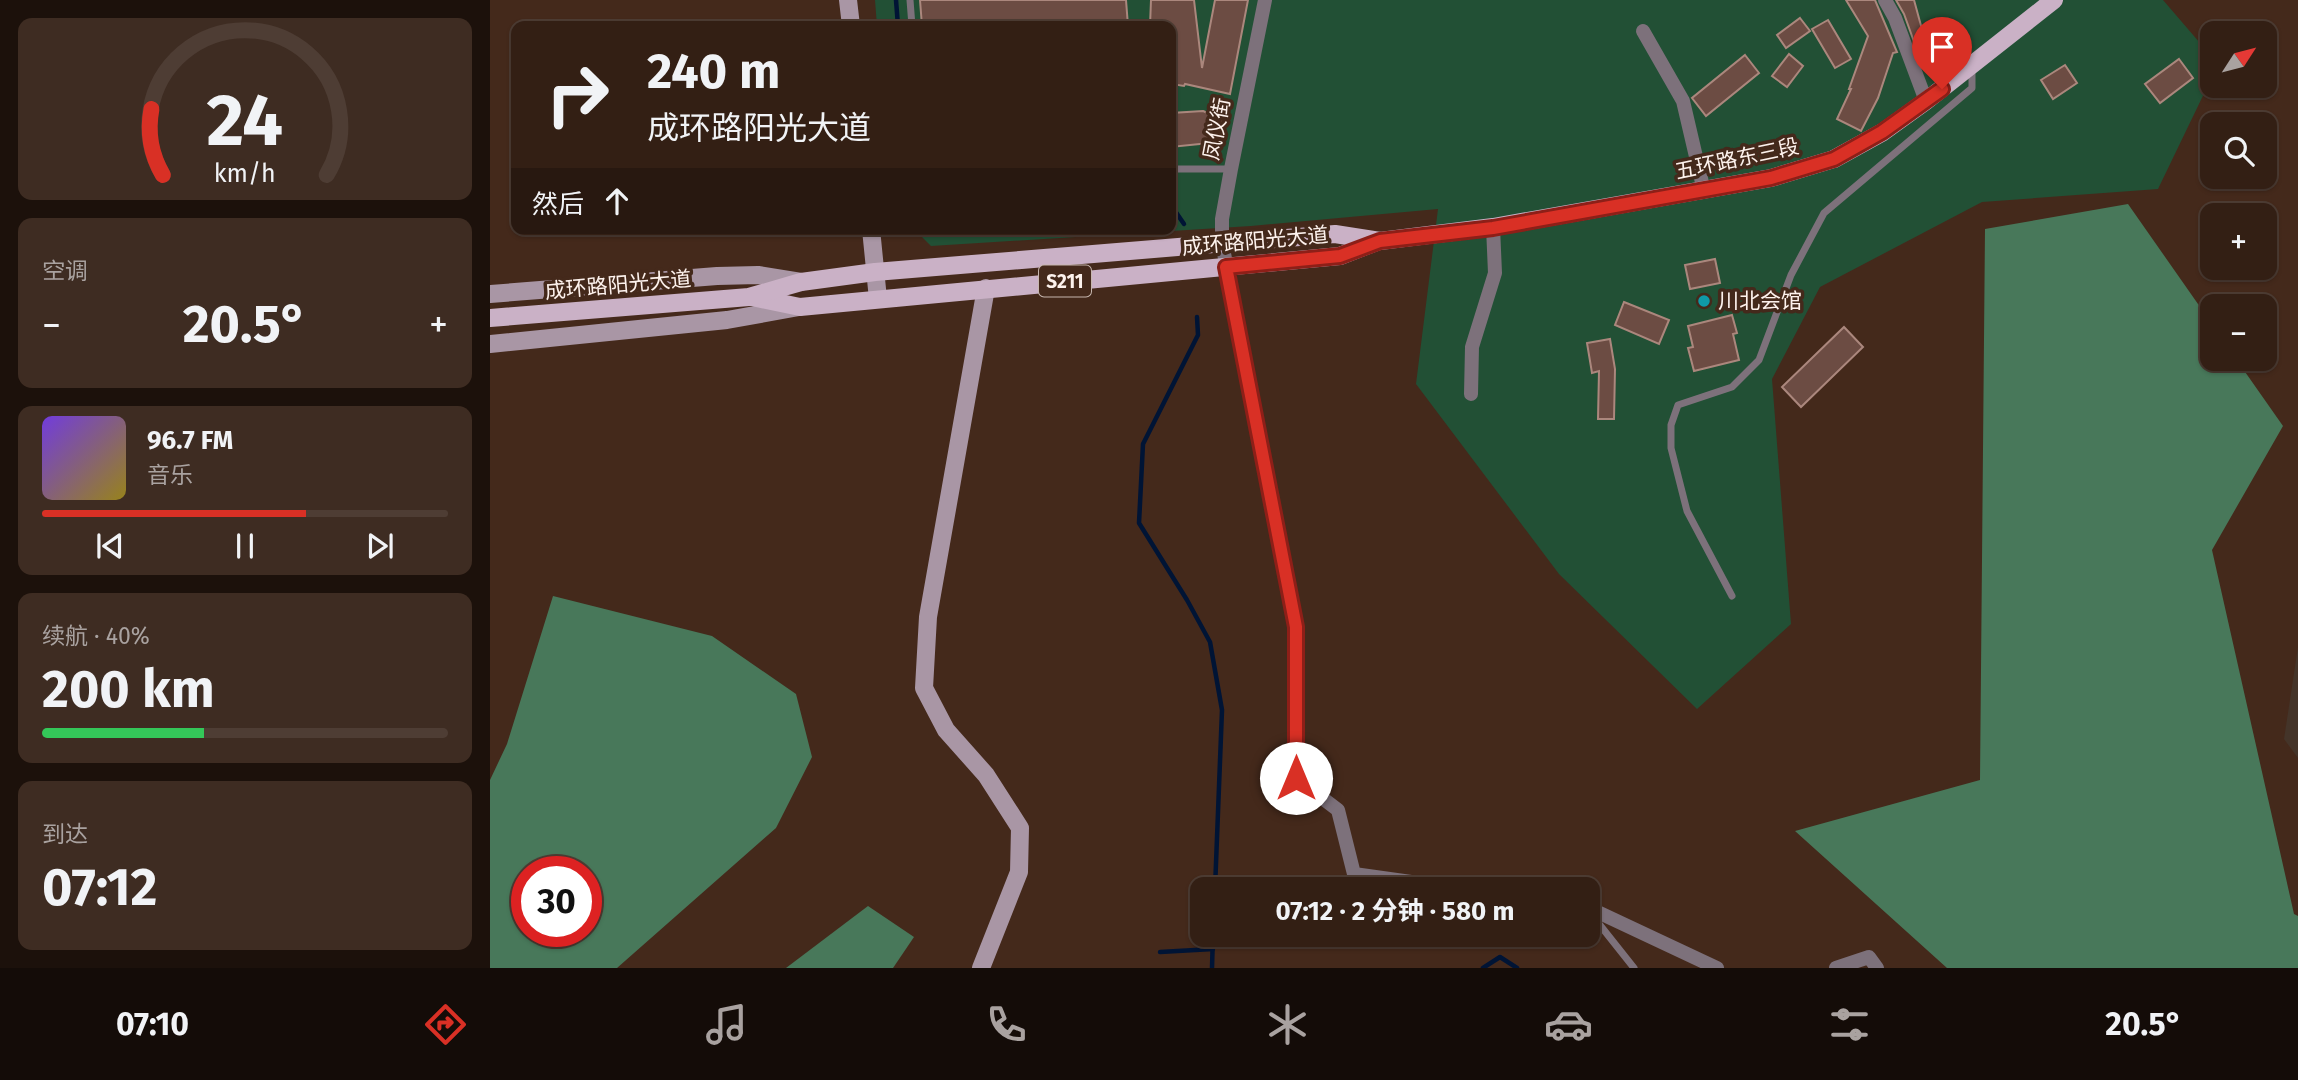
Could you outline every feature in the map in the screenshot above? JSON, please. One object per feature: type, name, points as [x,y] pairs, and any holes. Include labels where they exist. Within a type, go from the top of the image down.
[{"type":"main road","name":"五环路东三段","points":[[1380,241],[1493,228],[1704,191],[1771,178],[1834,159],[1882,132],[1926,101],[2054,0]]},
{"type":"main road","name":"成环路阳光大道","points":[[490,318],[749,297],[801,282],[875,272],[1335,234],[1380,241]]},
{"type":"main road","name":"成环路阳光大道","points":[[749,297],[800,307],[1340,256],[1380,241]]},
{"type":"street","points":[[848,0],[850,21]]},
{"type":"street","name":"凤仪街","points":[[1265,0],[1222,219],[1222,243],[1296,627],[1296,778],[1338,810],[1354,874],[1375,877]]},
{"type":"street","points":[[1885,0],[1895,18],[1926,101]]},
{"type":"street","points":[[1643,31],[1683,101],[1704,191]]},
{"type":"street","points":[[1471,394],[1472,347],[1495,272],[1493,228]]},
{"type":"street","points":[[872,235],[878,299]]},
{"type":"street","points":[[490,295],[717,276],[758,275],[801,282]]},
{"type":"street","points":[[981,968],[1019,872],[1020,828],[986,775],[946,730],[924,688],[928,617],[986,288]]},
{"type":"street","points":[[490,344],[727,320],[800,307]]},
{"type":"street","points":[[1600,915],[1717,968]]},
{"type":"street","points":[[1836,968],[1869,957],[1877,968]]},
{"type":"lane","points":[[910,0],[912,21]]},
{"type":"lane","points":[[1732,596],[1687,511],[1671,447],[1671,425],[1678,405],[1732,387],[1759,360],[1791,275],[1824,213],[1972,88],[1973,64]]},
{"type":"lane","points":[[1176,169],[1231,169]]},
{"type":"lane","points":[[1600,925],[1634,968]]},
{"type":"shaded area","points":[[2298,647],[2298,758],[2284,739]]},
{"type":"green space","points":[[875,0],[2163,0],[2200,43],[2202,98],[2158,189],[1982,202],[1820,287],[1772,379],[1791,624],[1697,709],[1559,574],[1416,384],[1438,209],[1176,231],[1176,21],[877,21]]},
{"type":"green space","points":[[2128,204],[2200,307],[2200,371],[2244,371],[2283,426],[2212,550],[2294,914],[2298,916],[2298,968],[1947,968],[1795,831],[1980,780],[1985,229]]},
{"type":"green space","points":[[920,235],[1107,235],[931,246]]},
{"type":"green space","points":[[553,596],[712,636],[796,694],[812,757],[776,828],[617,968],[490,968],[490,780],[507,744]]},
{"type":"green space","points":[[868,906],[914,937],[893,968],[786,968]]},
{"type":"building","points":[[920,0],[1126,0],[1128,21],[922,21]]},
{"type":"building","points":[[1151,0],[1194,0],[1202,68],[1215,0],[1248,0],[1230,94],[1185,84],[1176,85],[1176,21],[1150,21]]},
{"type":"building","points":[[1846,0],[1875,0],[1897,52],[1893,53],[1878,98],[1861,131],[1837,119],[1851,89],[1868,36]]},
{"type":"building","points":[[1896,0],[1914,0],[1923,33],[1941,31],[1943,46],[1917,50]]},
{"type":"building","points":[[1800,18],[1810,31],[1786,48],[1777,35]]},
{"type":"building","points":[[1828,20],[1851,59],[1835,68],[1812,29]]},
{"type":"building","points":[[1789,54],[1803,66],[1787,87],[1772,76]]},
{"type":"building","points":[[1745,55],[1759,73],[1706,116],[1692,98]]},
{"type":"building","points":[[2179,59],[2193,78],[2160,103],[2145,84]]},
{"type":"building","points":[[2065,65],[2077,83],[2053,99],[2041,80]]},
{"type":"building","points":[[1203,111],[1222,119],[1219,142],[1176,146],[1176,113]]},
{"type":"building","points":[[1715,259],[1720,283],[1690,289],[1685,265]]},
{"type":"building","points":[[1624,302],[1669,320],[1659,344],[1615,325]]},
{"type":"building","points":[[1732,315],[1737,333],[1733,334],[1739,360],[1694,371],[1688,348],[1693,347],[1688,326]]},
{"type":"building","points":[[1844,327],[1863,347],[1801,407],[1782,387]]},
{"type":"building","points":[[1610,339],[1615,369],[1614,419],[1598,419],[1599,371],[1592,373],[1587,343]]},
{"type":"waterway","points":[[896,0],[898,21]]},
{"type":"waterway","points":[[1176,212],[1184,224]]},
{"type":"waterway","points":[[1197,317],[1198,335],[1143,444],[1139,523],[1210,642],[1222,710],[1215,877]]},
{"type":"waterway","points":[[1212,968],[1213,947]]},
{"type":"waterway","points":[[1160,952],[1213,949]]},
{"type":"waterway","points":[[1483,968],[1500,957],[1517,968]]},
{"type":"place","name":"川北会馆","points":[[1704,301]]},
{"type":"route","points":[[1296,778],[1296,627],[1226,267],[1340,256],[1380,241],[1493,228],[1771,178],[1834,159],[1882,132],[1942,89]]}]
